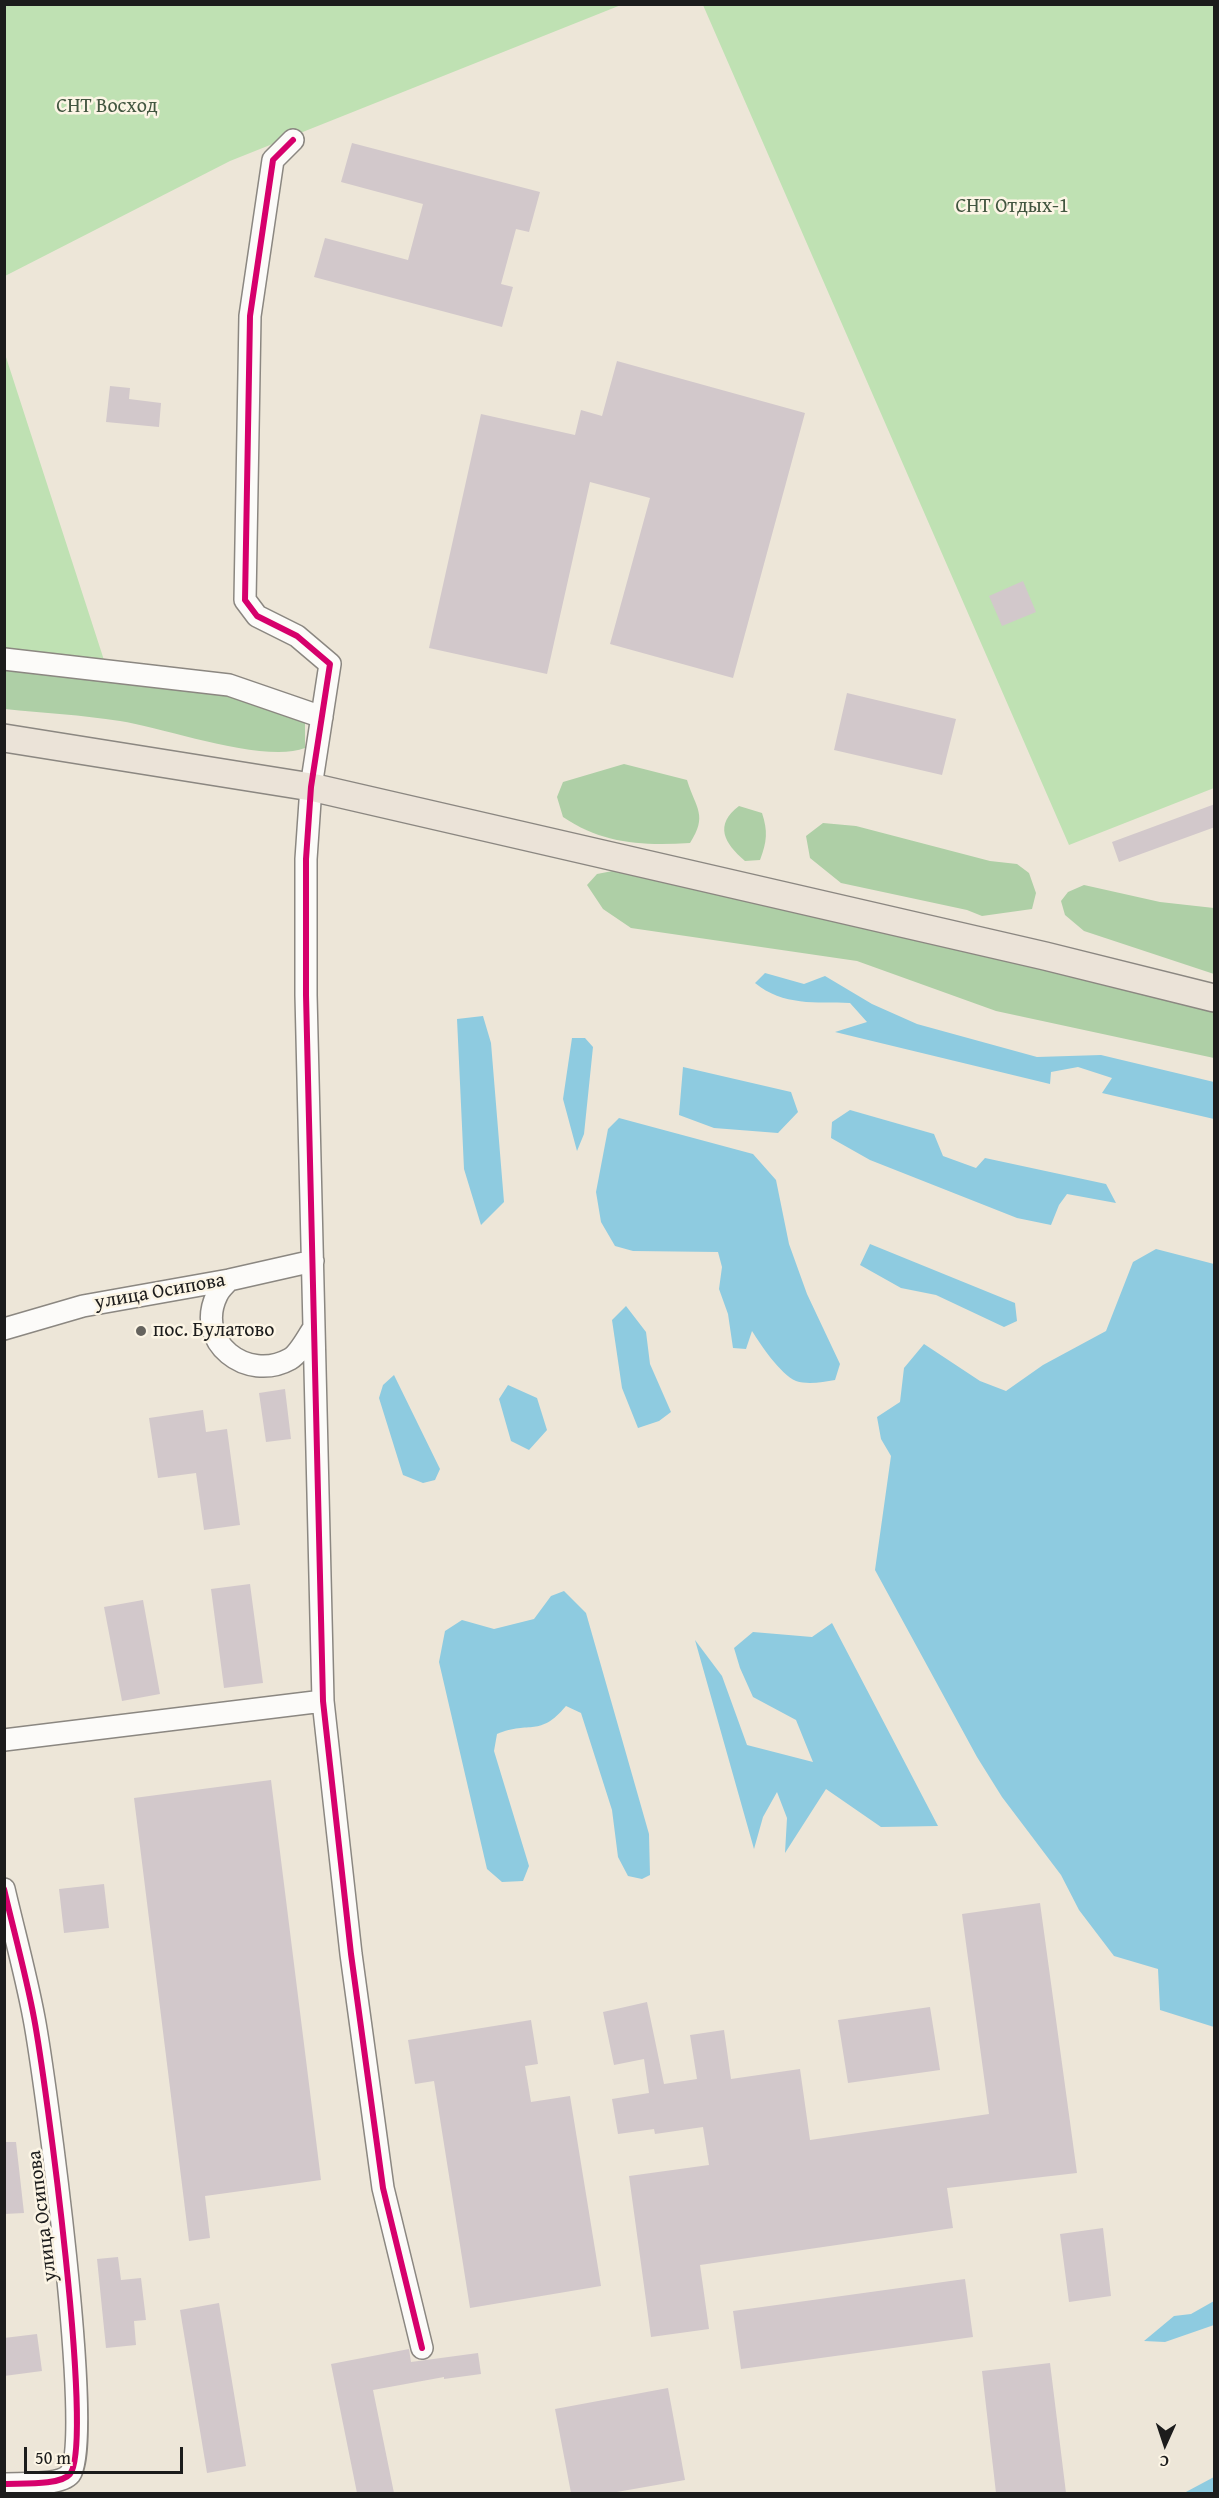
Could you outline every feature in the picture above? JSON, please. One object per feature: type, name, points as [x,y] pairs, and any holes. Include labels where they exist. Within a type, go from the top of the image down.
[{"type":"main road","points":[[4,738],[311,787],[1045,956],[1215,998]]},
{"type":"street","points":[[293,140],[273,160],[250,316],[245,600],[257,616],[297,636],[330,664],[311,787],[306,859],[306,972],[314,1261],[313,1329],[323,1701],[351,1954],[383,2188],[422,2348]]},
{"type":"street","points":[[4,659],[229,685],[322,717]]},
{"type":"street","name":"улица Осипова","points":[[6,1332],[83,1306],[229,1280],[314,1261]]},
{"type":"street","points":[[229,1280],[217,1295],[212,1319],[218,1345],[240,1363],[267,1368],[292,1358],[313,1329]]},
{"type":"street","points":[[4,1740],[323,1701]]},
{"type":"street","name":"улица Осипова","points":[[4,1889],[34,2019],[56,2177],[78,2374],[76,2458],[71,2473],[60,2481],[4,2484]]},
{"type":"green space","name":"СНТ Восход","points":[[5,5],[621,5],[230,161],[5,276]]},
{"type":"green space","name":"СНТ Отдых-1","points":[[703,5],[1214,5],[1214,788],[1069,845]]},
{"type":"green space","points":[[5,354],[113,688],[5,672]]},
{"type":"green space","points":[[5,666],[235,696],[305,719],[305,748],[287,752],[266,752],[214,743],[120,721],[5,709]]},
{"type":"green space","points":[[624,764],[687,780],[699,812],[698,825],[690,843],[656,844],[608,838],[578,826],[563,817],[557,797],[563,782]]},
{"type":"green space","points":[[739,806],[762,813],[766,836],[760,860],[745,861],[727,841],[724,827],[726,820]]},
{"type":"green space","points":[[823,823],[856,826],[990,861],[1017,864],[1029,873],[1036,893],[1032,909],[982,916],[967,910],[841,883],[810,858],[806,836]]},
{"type":"green space","points":[[623,869],[1214,1008],[1214,1058],[996,1011],[857,961],[631,928],[603,909],[587,885],[597,874]]},
{"type":"green space","points":[[1084,885],[1160,902],[1214,908],[1214,974],[1084,931],[1065,915],[1061,901],[1068,892]]},
{"type":"water","points":[[765,973],[804,984],[825,976],[872,1004],[917,1024],[1037,1057],[1101,1055],[1214,1082],[1214,1119],[1102,1093],[1112,1078],[1078,1067],[1051,1072],[1050,1084],[835,1032],[867,1022],[850,1003],[800,1001],[777,996],[755,983]]},
{"type":"water","points":[[483,1016],[491,1043],[504,1202],[481,1225],[464,1169],[457,1019]]},
{"type":"water","points":[[572,1038],[585,1038],[593,1047],[584,1134],[577,1151],[563,1099]]},
{"type":"water","points":[[683,1067],[791,1092],[798,1112],[778,1133],[714,1128],[679,1115]]},
{"type":"water","points":[[850,1110],[934,1134],[943,1156],[976,1168],[985,1158],[1106,1184],[1116,1203],[1067,1194],[1059,1205],[1051,1225],[1017,1218],[870,1160],[831,1138],[832,1122]]},
{"type":"water","points":[[619,1118],[753,1154],[776,1180],[789,1244],[807,1294],[840,1364],[835,1380],[816,1383],[796,1381],[771,1359],[752,1331],[746,1349],[733,1348],[728,1314],[719,1289],[722,1267],[718,1252],[633,1251],[615,1246],[601,1222],[596,1192],[608,1129]]},
{"type":"water","points":[[870,1244],[1015,1303],[1017,1321],[1004,1327],[936,1295],[901,1288],[860,1265]]},
{"type":"water","points":[[1156,1249],[1214,1264],[1214,2027],[1160,2010],[1158,1969],[1114,1956],[1079,1910],[1061,1875],[1002,1797],[977,1757],[875,1570],[891,1456],[881,1439],[877,1417],[900,1402],[904,1368],[924,1344],[980,1381],[1006,1391],[1043,1365],[1106,1331],[1133,1262]]},
{"type":"water","points":[[626,1306],[646,1332],[650,1364],[671,1412],[659,1421],[638,1428],[622,1388],[612,1320]]},
{"type":"water","points":[[394,1375],[440,1469],[435,1480],[423,1483],[403,1475],[379,1398],[383,1385]]},
{"type":"water","points":[[508,1385],[537,1398],[547,1430],[529,1450],[511,1441],[499,1399]]},
{"type":"water","points":[[564,1591],[586,1613],[649,1834],[650,1875],[642,1879],[628,1876],[618,1857],[612,1810],[581,1713],[566,1706],[549,1722],[497,1734],[494,1751],[529,1866],[523,1881],[502,1882],[487,1869],[439,1662],[445,1631],[462,1620],[494,1629],[534,1619],[551,1596]]},
{"type":"water","points":[[832,1623],[938,1826],[881,1827],[826,1789],[785,1853],[787,1818],[777,1792],[763,1817],[754,1849],[695,1640],[722,1676],[747,1745],[813,1762],[796,1720],[753,1697],[734,1648],[753,1632],[812,1637]]},
{"type":"water","points":[[1214,2301],[1214,2325],[1165,2342],[1144,2341],[1174,2316],[1191,2314]]},
{"type":"water","points":[[1214,2477],[1214,2493],[1184,2493]]},
{"type":"building","points":[[352,143],[540,192],[529,232],[516,229],[501,284],[513,287],[502,327],[314,277],[325,238],[408,260],[423,204],[341,182]]},
{"type":"building","points":[[617,361],[805,413],[733,678],[610,644],[650,498],[590,482],[547,674],[429,648],[481,414],[575,435],[581,410],[602,416]]},
{"type":"building","points":[[110,386],[130,388],[129,399],[161,403],[159,427],[106,422]]},
{"type":"building","points":[[1023,581],[1036,612],[1002,626],[989,596]]},
{"type":"building","points":[[847,693],[956,719],[942,775],[834,750]]},
{"type":"building","points":[[1215,804],[1215,827],[1119,862],[1112,842]]},
{"type":"building","points":[[285,1389],[291,1439],[266,1442],[259,1393]]},
{"type":"building","points":[[203,1410],[206,1432],[227,1429],[240,1525],[204,1530],[196,1473],[158,1478],[149,1418]]},
{"type":"building","points":[[250,1584],[263,1683],[224,1688],[211,1589]]},
{"type":"building","points":[[143,1600],[160,1694],[122,1701],[104,1607]]},
{"type":"building","points":[[271,1780],[321,2180],[205,2196],[210,2238],[189,2241],[134,1798]]},
{"type":"building","points":[[104,1884],[109,1928],[64,1933],[59,1889]]},
{"type":"building","points":[[1040,1903],[1077,2173],[947,2188],[953,2228],[700,2265],[709,2329],[651,2337],[629,2176],[709,2165],[703,2127],[655,2134],[654,2129],[618,2134],[612,2099],[649,2093],[644,2059],[614,2065],[603,2012],[647,2002],[664,2084],[697,2079],[690,2035],[724,2030],[731,2079],[800,2069],[810,2140],[989,2114],[962,1914]]},
{"type":"building","points":[[930,2007],[940,2070],[848,2083],[838,2020]]},
{"type":"building","points":[[531,2020],[538,2064],[525,2066],[531,2102],[570,2096],[601,2286],[470,2308],[434,2081],[415,2084],[408,2040]]},
{"type":"building","points":[[4,2142],[16,2142],[24,2213],[4,2214]]},
{"type":"building","points":[[1103,2228],[1111,2296],[1069,2302],[1060,2234]]},
{"type":"building","points":[[118,2257],[121,2280],[141,2278],[146,2320],[134,2321],[136,2345],[106,2348],[97,2259]]},
{"type":"building","points":[[965,2279],[973,2337],[741,2369],[733,2311]]},
{"type":"building","points":[[219,2303],[246,2466],[207,2473],[180,2310]]},
{"type":"building","points":[[37,2334],[42,2371],[4,2376],[4,2338]]},
{"type":"building","points":[[409,2349],[411,2362],[478,2353],[481,2374],[444,2379],[444,2377],[373,2390],[394,2493],[357,2493],[331,2364]]},
{"type":"building","points":[[1050,2363],[1066,2493],[996,2493],[982,2371]]},
{"type":"building","points":[[668,2388],[685,2480],[611,2493],[571,2493],[555,2409]]},
{"type":"cycle path","points":[[293,140],[273,160],[250,316],[245,600],[257,616],[297,636],[330,664],[311,787],[306,859],[306,995],[323,1701],[351,1954],[383,2188],[422,2348]]},
{"type":"cycle path","points":[[4,1889],[31,2002],[48,2109],[66,2256],[76,2397],[76,2448],[70,2474],[65,2478],[49,2482],[4,2484]]},
{"type":"place","name":"пос. Булатово","points":[[141,1331]]}]
